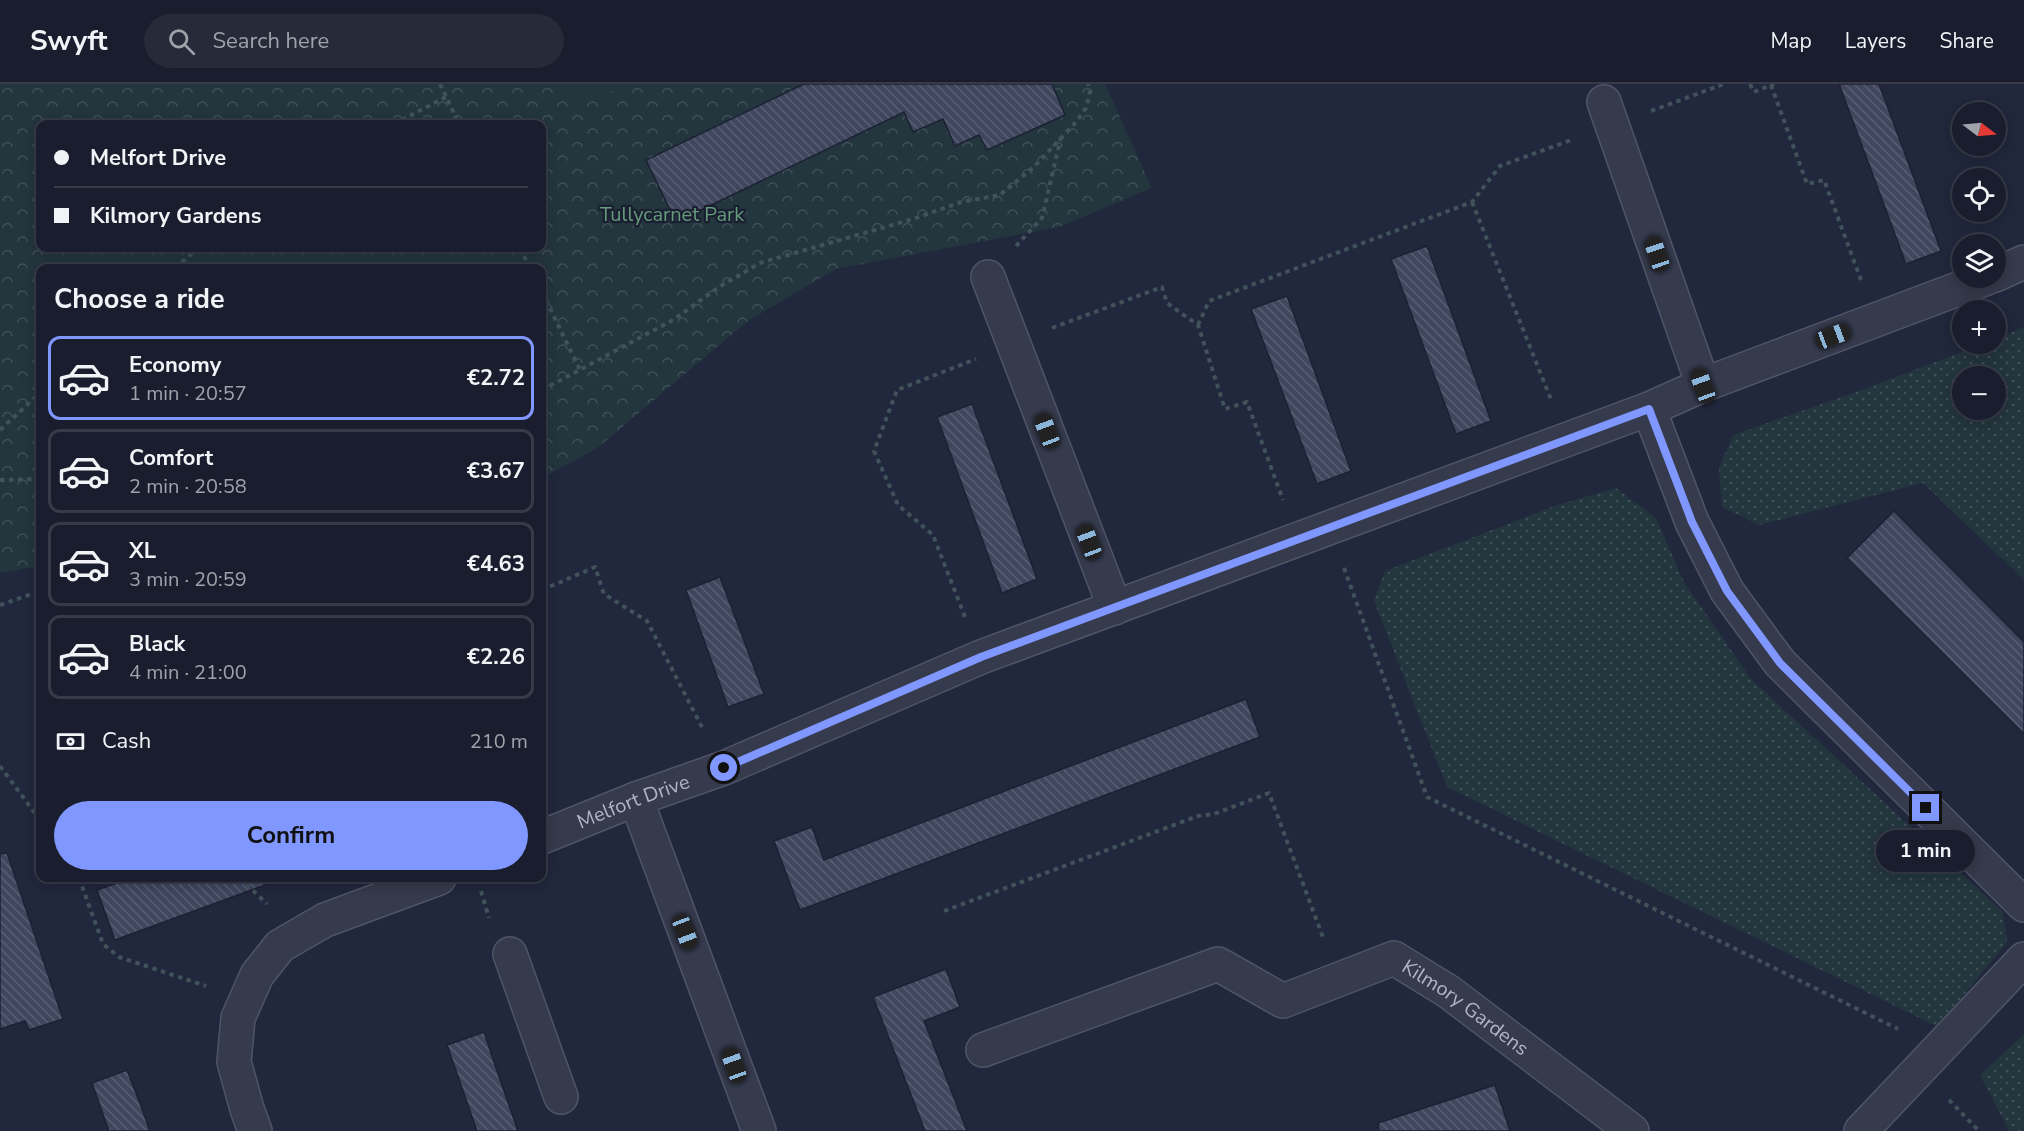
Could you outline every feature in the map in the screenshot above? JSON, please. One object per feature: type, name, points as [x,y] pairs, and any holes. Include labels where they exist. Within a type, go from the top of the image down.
[{"type":"street","points":[[1609,114],[1703,386]]},
{"type":"street","points":[[2006,270],[2024,261]]},
{"type":"street","points":[[988,277],[1115,608]]},
{"type":"street","name":"Melfort Drive","points":[[546,826],[636,799],[724,768],[981,657],[1649,409],[1703,386],[1961,288]]},
{"type":"street","points":[[1649,409],[1696,531],[1727,591],[1780,663],[2024,905]]},
{"type":"street","points":[[636,799],[759,1131]]},
{"type":"street","points":[[255,1131],[234,1062],[238,1018],[257,975],[280,946],[325,920],[428,882]]},
{"type":"street","points":[[510,954],[561,1097]]},
{"type":"street","name":"Kilmory Gardens","points":[[983,1050],[1218,964],[1283,1001],[1394,958],[1449,992],[1632,1131]]},
{"type":"street","points":[[1861,1131],[2024,959]]},
{"type":"path","points":[[440,84],[457,120]]},
{"type":"path","points":[[546,388],[673,320],[719,286],[760,263],[961,202],[1000,195],[1034,167],[1076,122],[1086,108],[1090,92],[1088,84]]},
{"type":"path","points":[[1198,325],[1209,301],[1472,202],[1500,166],[1609,114],[1724,84]]},
{"type":"path","points":[[1750,84],[1754,92],[1772,85],[1807,184],[1824,180],[1876,320]]},
{"type":"path","points":[[402,120],[446,97]]},
{"type":"path","points":[[988,277],[1042,218],[1061,136]]},
{"type":"path","points":[[1472,202],[1567,439]]},
{"type":"path","points":[[180,264],[193,252]]},
{"type":"path","points":[[981,657],[933,535],[898,505],[874,451],[897,390],[1162,287],[1167,303],[1198,325],[1225,409],[1247,402],[1297,540]]},
{"type":"path","points":[[546,300],[580,370]]},
{"type":"path","points":[[0,430],[36,397]]},
{"type":"path","points":[[0,480],[36,478]]},
{"type":"path","points":[[546,588],[594,567],[604,594],[647,621],[724,768]]},
{"type":"path","points":[[0,606],[36,592]]},
{"type":"path","points":[[1360,613],[1427,797],[1939,1049]]},
{"type":"path","points":[[0,766],[36,815]]},
{"type":"path","points":[[944,911],[1198,816],[1215,814],[1269,794],[1338,980]]},
{"type":"path","points":[[81,882],[104,944],[119,957],[246,999]]},
{"type":"green space","name":"Tullycarnet Park","points":[[0,84],[1105,84],[1152,188],[1059,227],[836,269],[748,321],[596,449],[546,476],[546,264],[36,264],[36,567],[0,573]]},
{"type":"green space","points":[[563,84],[627,84],[575,109]]},
{"type":"green space","points":[[2024,327],[2024,580],[1923,483],[1759,525],[1722,507],[1719,468],[1733,435],[1957,354],[2006,354],[2006,334]]},
{"type":"green space","points":[[1616,488],[1656,518],[1684,582],[1751,679],[2003,912],[2007,942],[1938,1027],[1447,787],[1374,601],[1385,571],[1557,505]]},
{"type":"green space","points":[[2024,1034],[2024,1131],[2009,1131],[1980,1075]]},
{"type":"building","points":[[804,84],[1052,84],[1065,115],[987,150],[979,135],[955,146],[943,119],[913,132],[904,112],[676,222],[646,160]]},
{"type":"building","points":[[1839,84],[1879,84],[1941,251],[1906,264]]},
{"type":"building","points":[[1427,246],[1491,421],[1456,434],[1391,259]]},
{"type":"building","points":[[1287,296],[1351,471],[1317,484],[1251,309]]},
{"type":"building","points":[[972,404],[1037,579],[1002,593],[937,417]]},
{"type":"building","points":[[1894,511],[2024,642],[2024,734],[1847,558]]},
{"type":"building","points":[[720,577],[764,694],[728,707],[686,590]]},
{"type":"building","points":[[1246,699],[1260,737],[800,910],[774,841],[812,827],[824,860]]},
{"type":"building","points":[[7,853],[63,1019],[29,1030],[25,1021],[0,1029],[0,854]]},
{"type":"building","points":[[120,882],[273,882],[115,940],[97,890]]},
{"type":"building","points":[[946,969],[960,1007],[924,1021],[967,1131],[925,1131],[873,997]]},
{"type":"building","points":[[484,1032],[518,1131],[477,1131],[447,1045]]},
{"type":"building","points":[[127,1070],[150,1131],[109,1131],[92,1083]]},
{"type":"building","points":[[1495,1085],[1510,1131],[1379,1131],[1378,1123]]},
{"type":"route","points":[[724,768],[981,657],[1649,409],[1692,522],[1727,591],[1780,663],[1926,808]]}]
